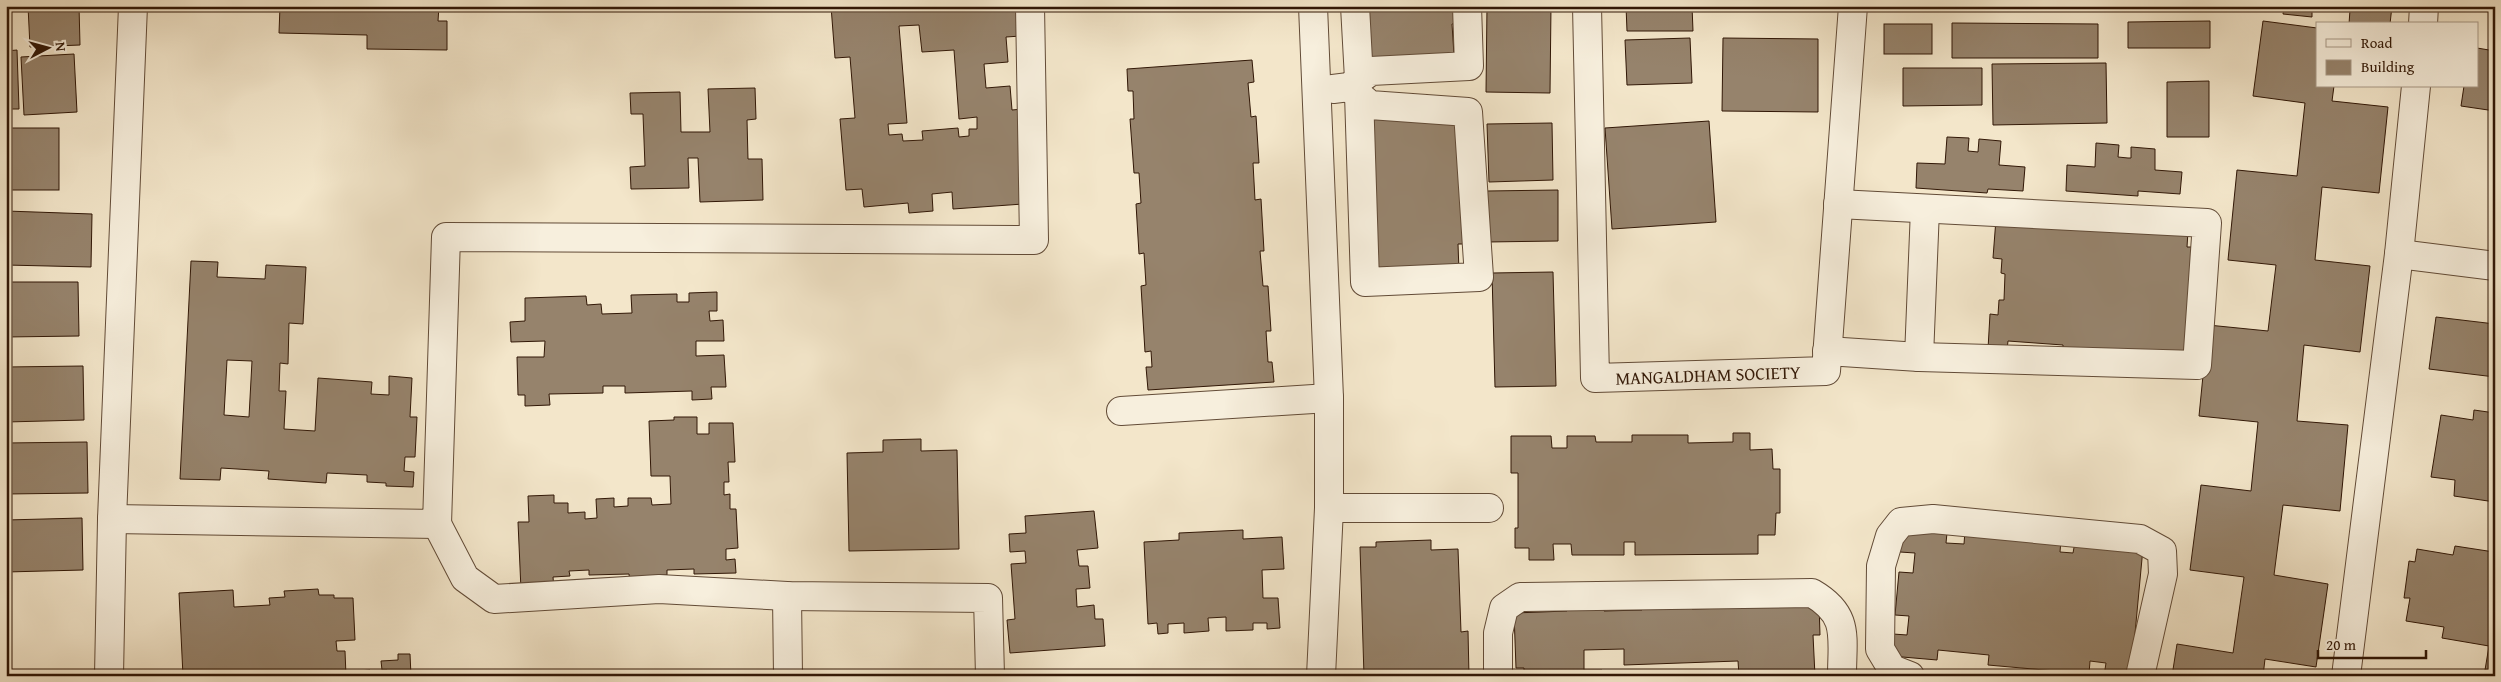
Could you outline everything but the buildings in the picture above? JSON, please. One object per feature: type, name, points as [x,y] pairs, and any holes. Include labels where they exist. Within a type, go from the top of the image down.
[{"type":"street","points":[[109,676],[112,519],[133,6]]},
{"type":"street","points":[[990,676],[988,598],[787,596],[659,589],[494,599],[466,578],[437,524],[446,236],[1034,240],[1030,6]]},
{"type":"street","points":[[1313,6],[1329,398],[1329,508],[1321,676]]},
{"type":"street","points":[[1355,6],[1356,87],[1365,282],[1479,277],[1468,112],[1370,105],[1356,87]]},
{"type":"street","points":[[1316,91],[1356,87],[1371,71],[1468,66],[1467,6]]},
{"type":"street","name":"MANGALDHAM SOCIETY","points":[[1587,6],[1595,378],[1826,371],[1853,6]]},
{"type":"street","points":[[2423,22],[2424,6]]},
{"type":"street","points":[[2346,676],[2399,254],[2416,88]]},
{"type":"street","points":[[1828,351],[1919,357],[2196,365],[2207,223],[1838,204]]},
{"type":"street","points":[[1919,357],[1926,209]]},
{"type":"street","points":[[2399,254],[2495,266]]},
{"type":"street","points":[[1121,411],[1329,398]]},
{"type":"street","points":[[1329,508],[1489,508]]},
{"type":"street","points":[[112,519],[437,524]]},
{"type":"street","points":[[1910,676],[1892,668],[1880,649],[1881,566],[1890,536],[1901,522],[1933,520],[2140,539],[2162,551],[2163,574],[2140,676]]},
{"type":"street","points":[[1498,676],[1498,633],[1504,608],[1520,597],[1812,594],[1829,603],[1842,626],[1842,676]]},
{"type":"street","points":[[787,596],[788,676]]}]
